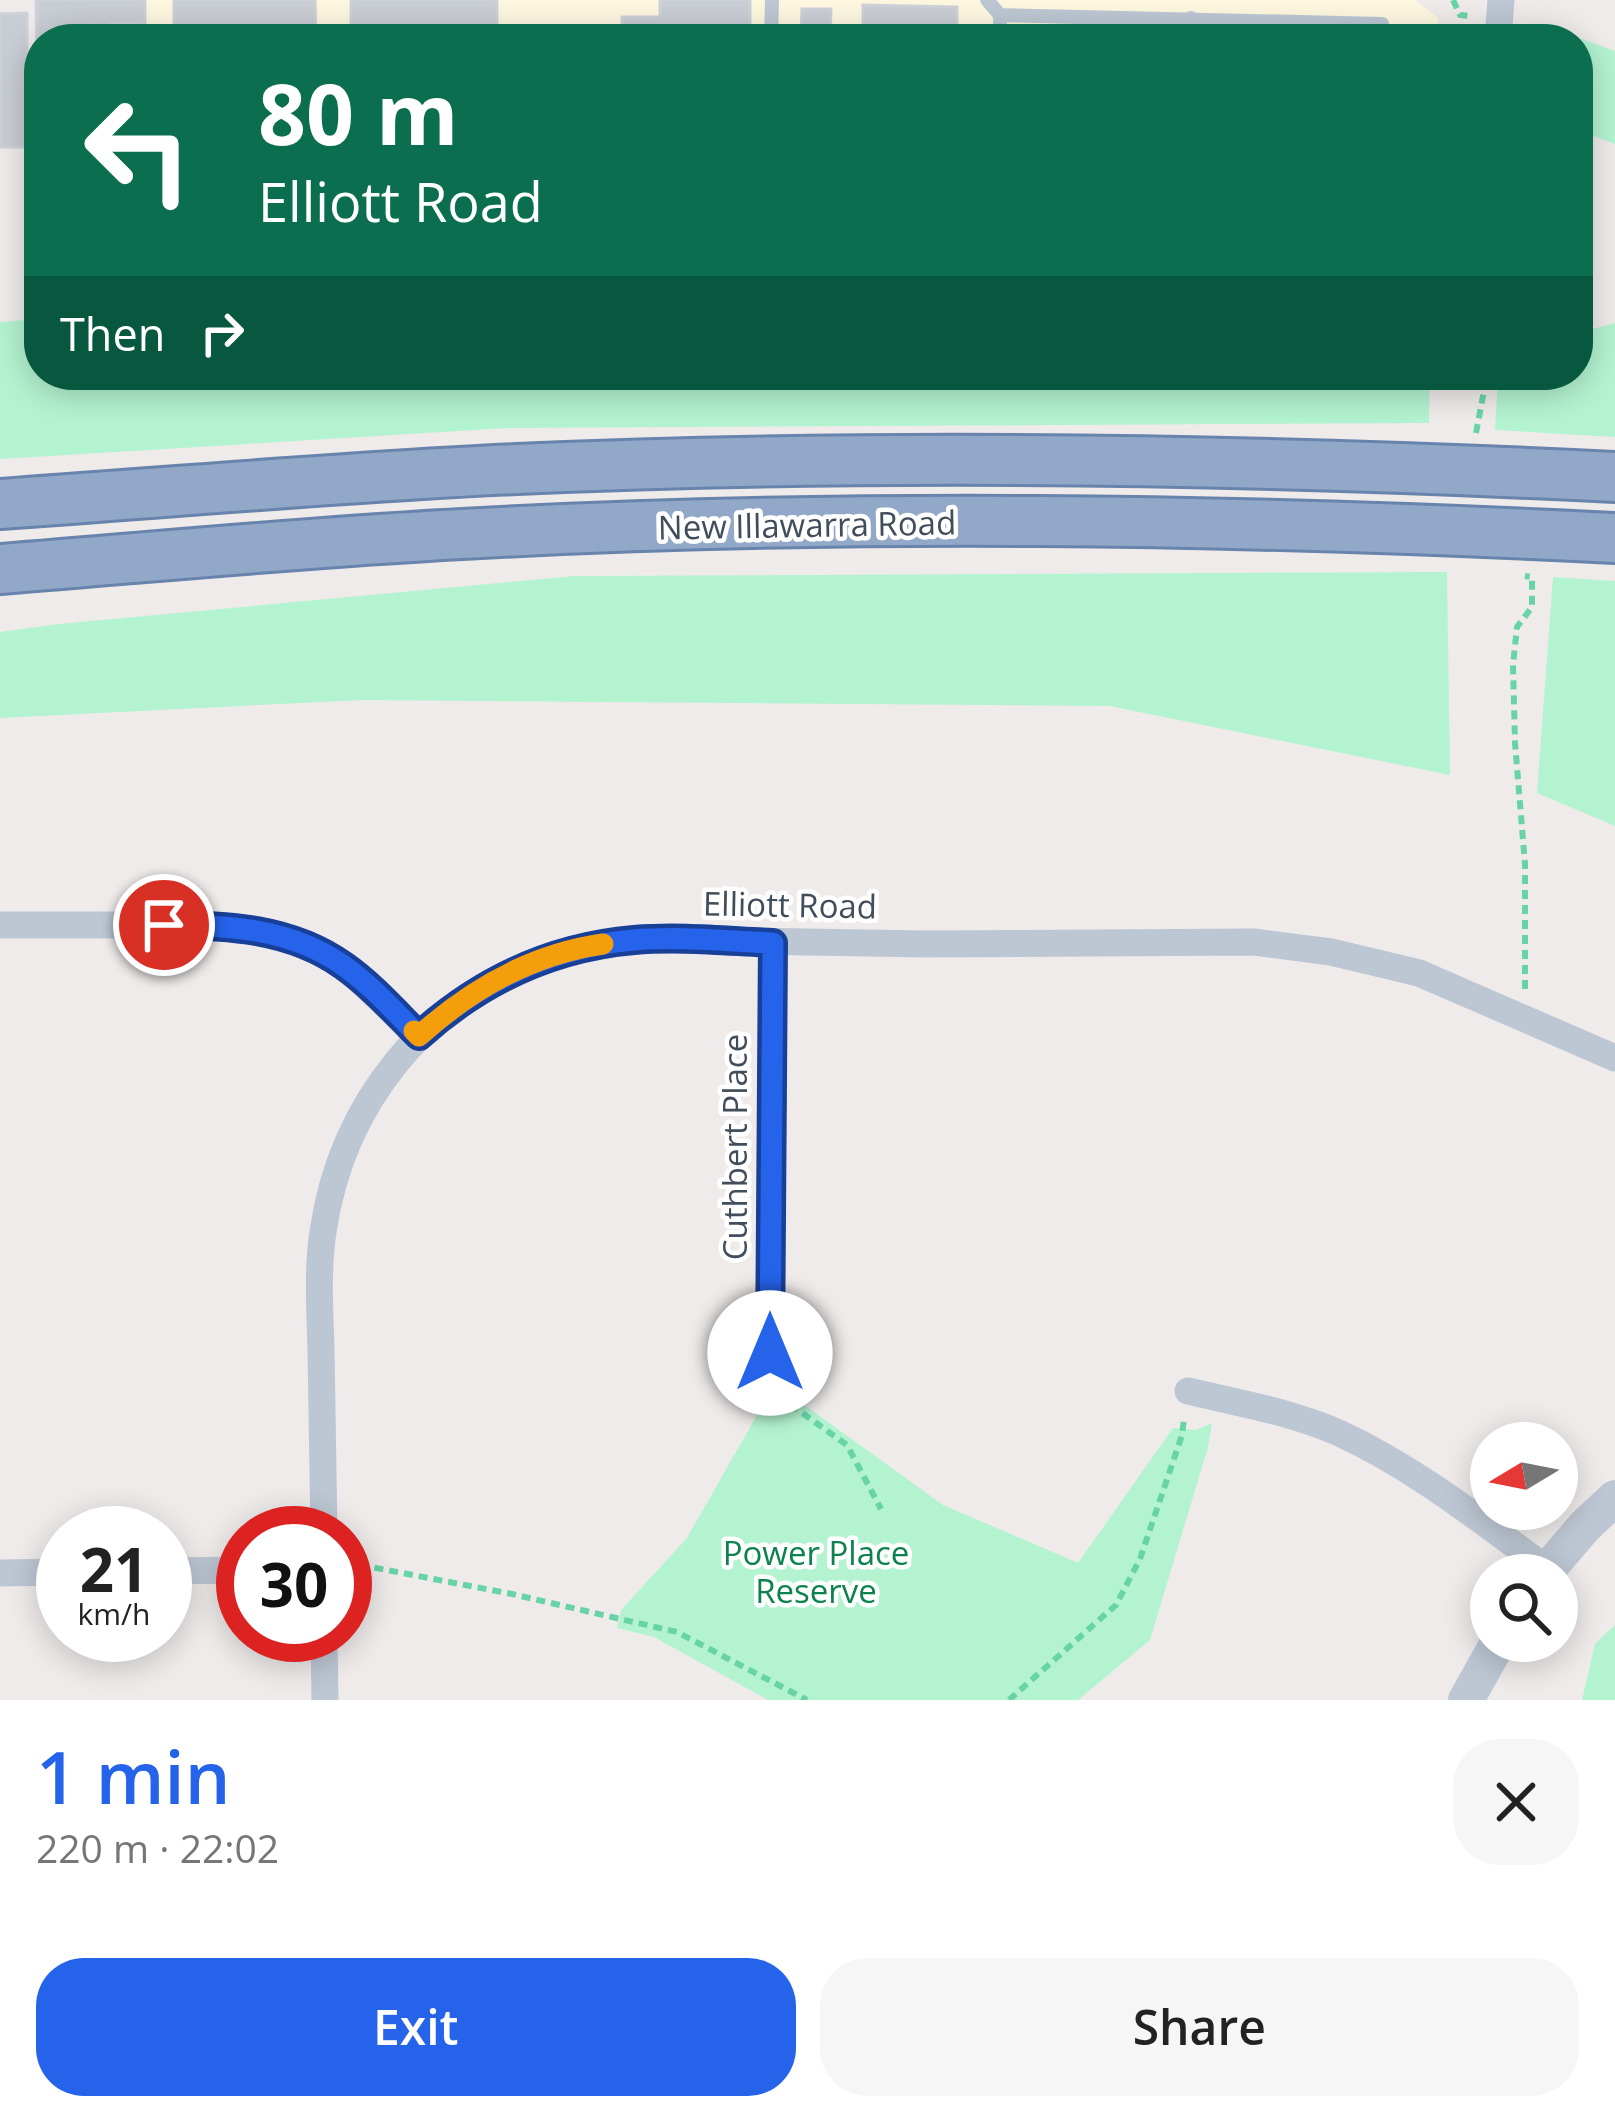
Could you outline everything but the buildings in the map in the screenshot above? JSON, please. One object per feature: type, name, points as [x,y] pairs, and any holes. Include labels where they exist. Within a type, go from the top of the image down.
[{"type":"highway","name":"New Illawarra Road","points":[[0,504],[514,470],[749,462],[1000,461],[1615,477]]},
{"type":"highway","name":"New Illawarra Road","points":[[0,569],[462,534],[824,522],[1351,526],[1615,538]]},
{"type":"street","points":[[0,925],[207,925],[281,936],[345,967],[419,1036]]},
{"type":"street","name":"Elliott Road","points":[[323,1506],[322,1235],[332,1185],[349,1137],[374,1092],[419,1036],[468,995],[528,965],[571,951],[637,939],[1254,942],[1331,952],[1419,973],[1615,1058]]},
{"type":"street","name":"Cuthbert Place","points":[[770,1353],[773,943]]},
{"type":"street","points":[[1188,1391],[1291,1415],[1365,1446],[1421,1478],[1521,1554]]},
{"type":"street","points":[[1561,1554],[1615,1498]]},
{"type":"street","points":[[0,1573],[36,1572]]},
{"type":"street","points":[[324,1662],[325,1700]]},
{"type":"street","points":[[1466,1700],[1487,1662]]},
{"type":"lane","points":[[987,0],[1000,15],[1000,24]]},
{"type":"lane","points":[[1100,0],[1100,17]]},
{"type":"lane","points":[[1000,15],[1382,24]]},
{"type":"lane","points":[[1191,18],[1191,24]]},
{"type":"path","points":[[1473,470],[1484,390]]},
{"type":"path","points":[[1513,576],[1532,577],[1532,607],[1517,627],[1513,665],[1514,743],[1525,864],[1524,1017]]},
{"type":"path","points":[[770,1353],[784,1400],[847,1445],[880,1510]]},
{"type":"path","points":[[1009,1700],[1115,1605],[1139,1559],[1182,1435]]},
{"type":"path","points":[[372,1567],[677,1632],[807,1700]]},
{"type":"shaded area","points":[[36,0],[1415,0],[1438,18],[1438,24],[36,24]]},
{"type":"green space","points":[[1593,43],[1615,51],[1615,144],[1593,136]]},
{"type":"green space","points":[[24,320],[24,390],[1430,390],[1429,423],[508,428],[0,459],[0,322]]},
{"type":"green space","points":[[1615,323],[1615,437],[1495,430],[1497,390],[1593,390],[1593,329]]},
{"type":"green space","points":[[1447,572],[1450,775],[1110,706],[362,700],[0,718],[0,632],[59,624],[574,576]]},
{"type":"green space","points":[[1553,577],[1615,581],[1615,826],[1537,793]]},
{"type":"green space","name":"Power Place Reserve","points":[[785,1391],[943,1505],[1078,1563],[1173,1428],[1196,1430],[1212,1423],[1150,1640],[1078,1700],[768,1700],[654,1637],[617,1628],[621,1610],[687,1538],[769,1394]]},
{"type":"green space","points":[[1615,1625],[1615,1700],[1582,1700],[1595,1644]]},
{"type":"slow traffic","points":[[414,1031],[419,1036],[468,995],[507,974],[548,957],[603,944]]},
{"type":"route","points":[[164,925],[245,929],[314,948],[345,967],[419,1036],[468,995],[548,957],[637,939],[773,943],[770,1353]]}]
